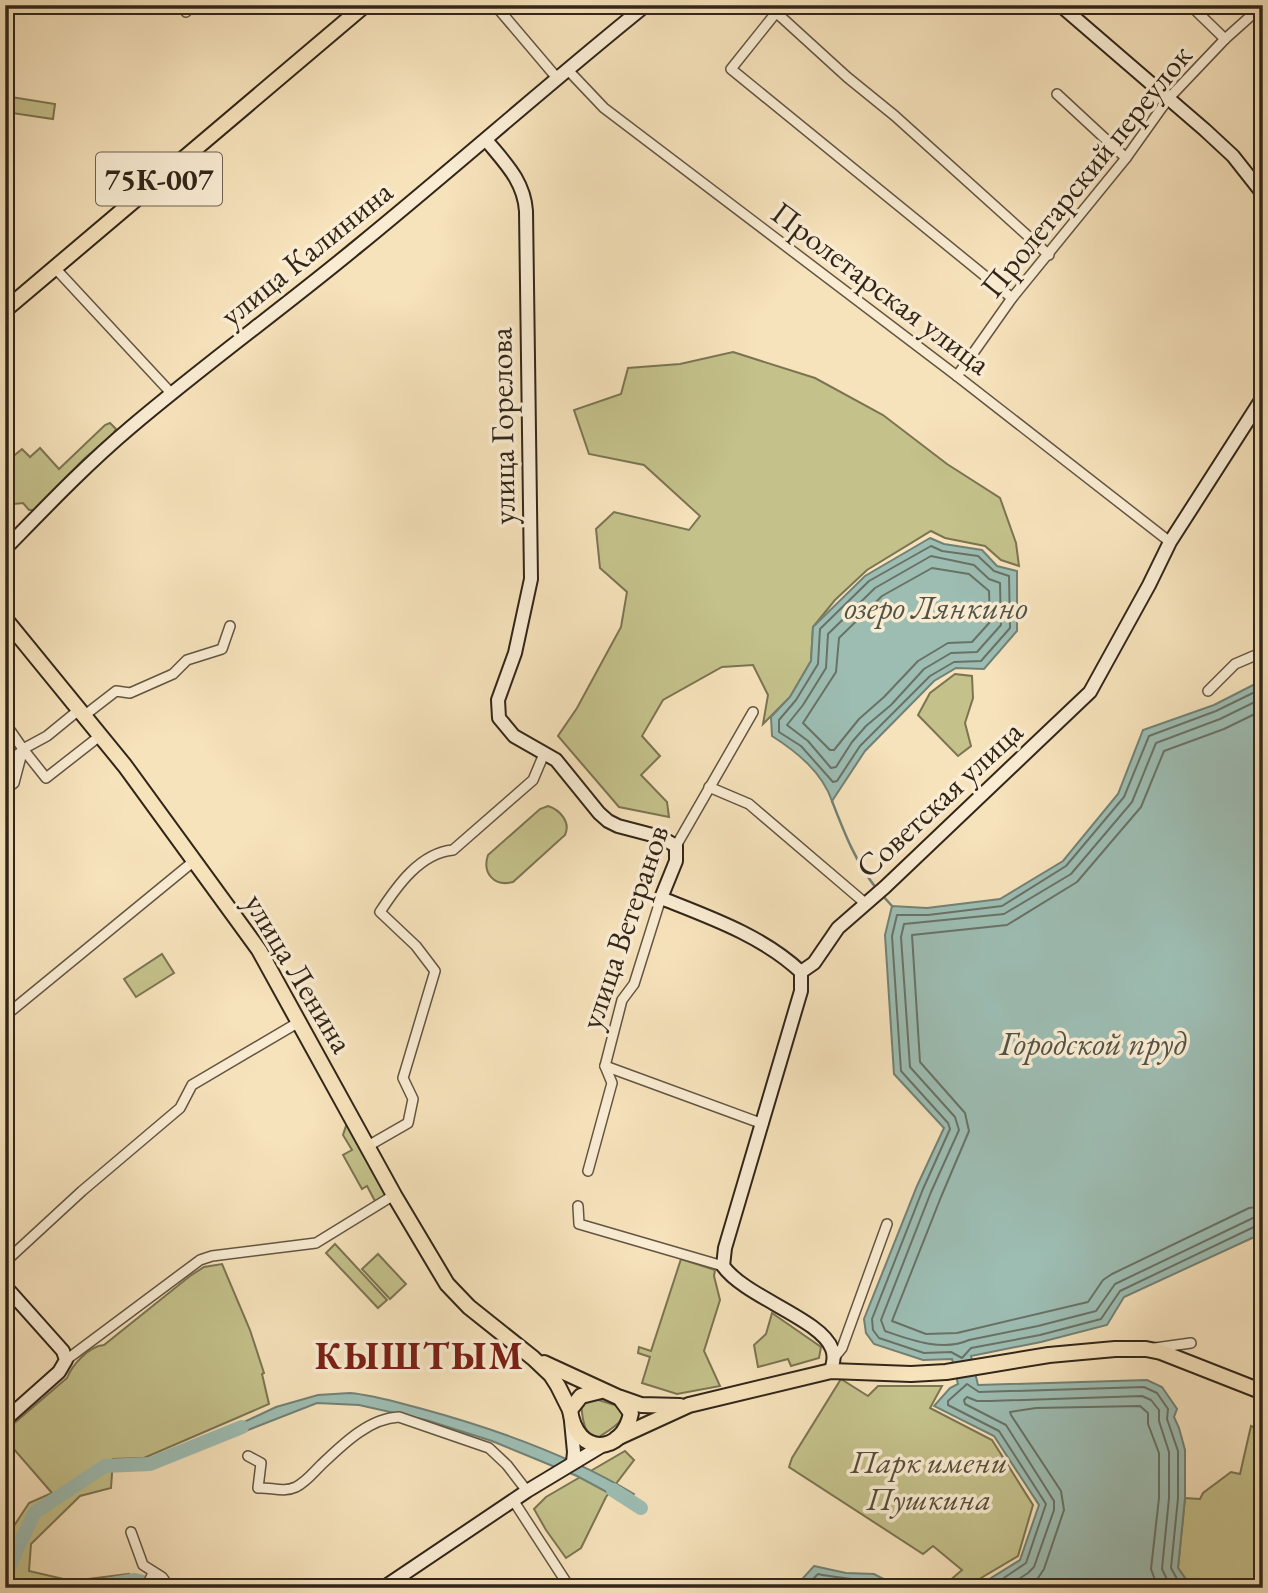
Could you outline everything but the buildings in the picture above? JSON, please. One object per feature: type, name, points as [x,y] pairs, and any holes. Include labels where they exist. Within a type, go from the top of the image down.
[{"type":"main road","name":"75К-007","points":[[5,310],[365,5]]},
{"type":"main road","name":"улица Ленина","points":[[5,619],[101,735],[259,950],[394,1195],[447,1284],[493,1328],[533,1358]]},
{"type":"main road","points":[[533,1358],[558,1386],[580,1437],[593,1445],[612,1441],[689,1405],[833,1364],[911,1374],[946,1373],[1101,1350],[1146,1349],[1161,1352],[1263,1392]]},
{"type":"main road","points":[[533,1358],[601,1391],[641,1405],[689,1405]]},
{"type":"main road","points":[[570,1413],[580,1396],[601,1391]]},
{"type":"main road","points":[[612,1441],[626,1429],[631,1413],[620,1398]]},
{"type":"street","name":"Пролетарская улица","points":[[495,5],[561,74],[1170,542]]},
{"type":"street","name":"улица Калинина","points":[[5,549],[97,458],[172,394],[357,247],[646,5]]},
{"type":"street","points":[[768,5],[1049,255]]},
{"type":"street","points":[[1060,5],[1233,156],[1263,194]]},
{"type":"street","points":[[1190,5],[1225,39]]},
{"type":"street","name":"Пролетарский переулок","points":[[957,376],[1013,299],[1126,158],[1168,99],[1225,39],[1263,5]]},
{"type":"street","points":[[775,13],[731,69],[1013,299]]},
{"type":"street","points":[[1057,94],[1126,158]]},
{"type":"street","name":"улица Горелова","points":[[486,141],[518,179],[525,195],[526,211],[531,579],[515,653],[498,700],[499,718],[514,736],[544,754]]},
{"type":"street","points":[[55,268],[172,394]]},
{"type":"street","name":"Советская улица","points":[[801,972],[814,963],[838,928],[1090,692],[1170,542],[1263,397]]},
{"type":"street","points":[[5,764],[23,749],[116,691],[130,693],[173,674],[187,660],[222,649],[230,626]]},
{"type":"street","points":[[1208,691],[1235,664],[1263,652]]},
{"type":"street","name":"улица Ветеранов","points":[[588,1171],[612,1083],[605,1066],[622,1000],[634,984],[661,898],[676,861],[676,846],[752,712]]},
{"type":"street","points":[[5,723],[46,778],[101,735]]},
{"type":"street","points":[[5,790],[14,783],[23,749]]},
{"type":"street","points":[[368,1146],[408,1123],[413,1099],[403,1078],[435,971],[416,946],[380,912],[392,894],[427,858],[453,850],[533,780],[544,754],[565,769],[608,821],[618,827],[660,836],[676,846]]},
{"type":"street","points":[[709,787],[749,804],[875,895]]},
{"type":"street","points":[[5,1016],[194,861]]},
{"type":"street","points":[[661,898],[725,924],[786,958],[801,972],[801,991],[725,1248],[723,1266]]},
{"type":"street","points":[[5,1262],[82,1191],[180,1108],[192,1085],[299,1023]]},
{"type":"street","points":[[605,1066],[763,1124]]},
{"type":"street","points":[[5,1420],[59,1372],[66,1360],[200,1260],[212,1256],[316,1243],[394,1195]]},
{"type":"street","points":[[578,1206],[579,1224],[723,1266],[742,1284],[816,1329],[829,1343],[833,1364]]},
{"type":"street","points":[[833,1364],[842,1348],[887,1224]]},
{"type":"street","points":[[5,1286],[63,1351],[66,1360]]},
{"type":"street","points":[[1146,1349],[1191,1343]]},
{"type":"street","points":[[570,1413],[573,1462]]},
{"type":"street","points":[[248,1455],[261,1463],[258,1488],[271,1487],[282,1491],[306,1480],[332,1454],[363,1430],[386,1417],[399,1417],[489,1448],[527,1491]]},
{"type":"street","points":[[383,1588],[527,1491],[612,1441]]},
{"type":"street","points":[[513,1500],[570,1588]]},
{"type":"street","points":[[131,1532],[143,1564],[162,1577],[170,1588]]},
{"type":"street","points":[[146,1588],[153,1573]]},
{"type":"green space","points":[[5,96],[55,104],[53,119],[5,112]]},
{"type":"green space","points":[[733,352],[815,378],[883,415],[947,464],[1000,498],[1016,543],[1019,566],[1001,560],[985,546],[945,538],[931,531],[867,570],[835,600],[813,627],[811,661],[790,697],[763,724],[768,695],[753,665],[722,667],[663,700],[642,736],[660,756],[641,775],[667,802],[669,817],[619,807],[558,736],[577,708],[621,627],[627,592],[600,568],[596,529],[614,512],[689,530],[700,516],[644,465],[589,454],[574,410],[621,394],[628,368],[680,364]]},
{"type":"green space","points":[[110,423],[116,429],[113,434],[34,510],[29,510],[23,503],[5,505],[5,463],[22,449],[30,457],[40,448],[59,469]]},
{"type":"green space","points":[[955,674],[972,676],[973,698],[965,723],[971,746],[958,756],[918,715],[930,693]]},
{"type":"green space","points":[[548,806],[563,817],[567,826],[565,835],[513,882],[500,882],[491,877],[487,868],[488,855],[540,809]]},
{"type":"green space","points":[[162,954],[174,973],[136,997],[124,979]]},
{"type":"green space","points":[[348,1120],[387,1191],[386,1196],[376,1203],[367,1186],[362,1189],[343,1155],[352,1150],[343,1135]]},
{"type":"green space","points":[[335,1244],[387,1300],[378,1308],[326,1253]]},
{"type":"green space","points":[[378,1254],[406,1284],[390,1299],[362,1269]]},
{"type":"green space","points":[[681,1259],[715,1270],[720,1300],[704,1351],[720,1386],[677,1394],[642,1383],[650,1357],[638,1353],[639,1347],[651,1351]]},
{"type":"green space","points":[[222,1264],[250,1330],[264,1373],[262,1374],[269,1404],[144,1458],[113,1459],[111,1488],[80,1496],[31,1544],[29,1571],[72,1581],[129,1574],[129,1588],[5,1588],[6,1538],[29,1503],[52,1493],[5,1439],[5,1431],[67,1378],[87,1352],[104,1345],[190,1276],[204,1267]]},
{"type":"green space","points":[[772,1313],[821,1347],[819,1358],[791,1366],[788,1359],[758,1367],[754,1345],[766,1334]]},
{"type":"green space","name":"Парк имени Пушкина","points":[[841,1379],[868,1396],[878,1386],[942,1386],[930,1408],[992,1440],[1033,1505],[1018,1556],[964,1588],[941,1588],[962,1570],[933,1546],[923,1554],[789,1467]]},
{"type":"green space","points":[[589,1397],[621,1407],[623,1412],[617,1425],[599,1437],[589,1433],[583,1420],[581,1404]]},
{"type":"green space","points":[[1251,1426],[1263,1431],[1263,1577],[1223,1588],[1192,1588],[1178,1568],[1185,1498],[1200,1499],[1203,1493],[1231,1472],[1240,1474]]},
{"type":"green space","points":[[625,1451],[634,1460],[606,1497],[581,1548],[566,1558],[534,1509],[546,1497]]},
{"type":"water","name":"озеро Лянкино","points":[[930,538],[944,544],[982,550],[997,566],[1017,571],[1017,631],[984,669],[956,668],[934,681],[865,751],[832,801],[822,781],[808,764],[772,736],[771,717],[790,697],[811,661],[813,627],[865,576]]},
{"type":"water","name":"Городской пруд","points":[[1263,680],[1263,1233],[1124,1297],[1107,1325],[971,1356],[978,1385],[1147,1380],[1162,1387],[1177,1409],[1174,1417],[1185,1450],[1185,1498],[1178,1568],[1192,1588],[975,1588],[1020,1560],[1039,1505],[994,1436],[934,1406],[950,1388],[958,1384],[952,1359],[923,1360],[874,1344],[866,1333],[864,1319],[917,1186],[944,1128],[894,1074],[885,935],[892,906],[927,908],[1000,899],[1063,861],[1118,794],[1143,730],[1214,705]]},
{"type":"water","points":[[350,1393],[402,1403],[502,1433],[583,1466],[634,1494],[627,1503],[577,1476],[492,1441],[426,1420],[359,1405],[317,1403],[225,1439],[225,1431],[276,1407],[318,1395]]},
{"type":"water","points":[[814,1566],[846,1573],[874,1574],[901,1588],[794,1588]]},
{"type":"waterway","points":[[832,801],[856,857],[876,888]]},
{"type":"waterway","points":[[883,896],[892,906]]},
{"type":"waterway","points":[[5,1576],[34,1513],[105,1466],[150,1464],[242,1427]]},
{"type":"waterway","points":[[613,1490],[641,1508]]},
{"type":"waterway","points":[[89,1588],[135,1580],[155,1585],[157,1588]]},
{"type":"district","name":"КЫШТЫМ","points":[[420,1355]]}]
